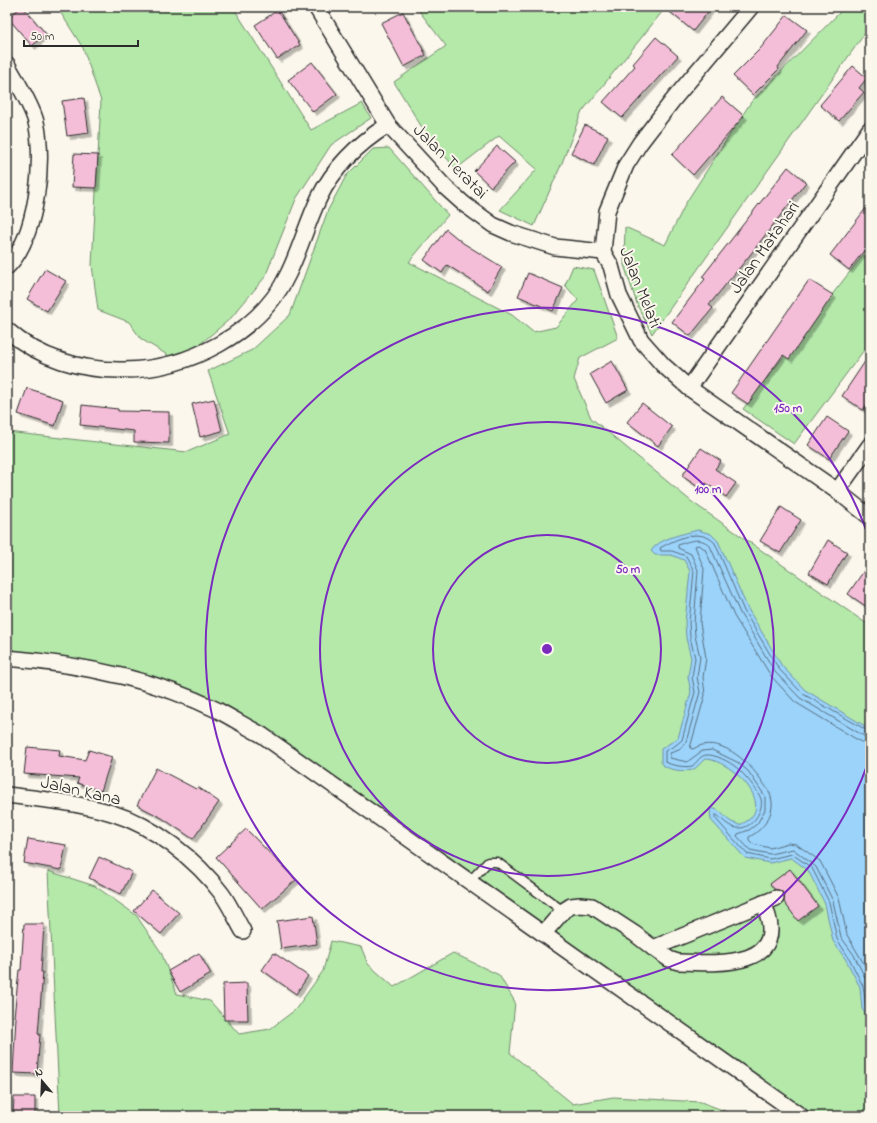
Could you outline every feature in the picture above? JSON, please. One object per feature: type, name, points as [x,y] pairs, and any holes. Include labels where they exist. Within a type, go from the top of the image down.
[{"type":"street","name":"Jalan Teratai","points":[[316,7],[388,125],[445,187],[464,204],[493,225],[511,233],[555,246],[603,252]]},
{"type":"street","name":"Jalan Melati","points":[[751,7],[673,100],[640,143],[626,165],[607,211],[603,252],[611,266],[622,301],[641,340],[663,365],[689,388],[837,491],[870,517]]},
{"type":"street","points":[[7,64],[35,120],[40,151],[39,184],[32,218],[22,243],[7,267]]},
{"type":"street","points":[[7,330],[21,342],[74,365],[107,370],[136,370],[179,362],[215,347],[244,328],[269,303],[288,276],[319,198],[334,173],[351,153],[368,137],[388,125]]},
{"type":"street","name":"Jalan Matahari","points":[[689,388],[870,129]]},
{"type":"street","points":[[837,491],[870,445]]},
{"type":"street","points":[[7,661],[63,664],[119,676],[177,693],[216,710],[262,735],[801,1116]]},
{"type":"street","name":"Jalan Kana","points":[[7,795],[71,803],[106,812],[144,828],[175,848],[202,872],[222,894],[243,931]]},
{"type":"street","points":[[543,934],[563,911],[571,906],[592,906],[635,934],[653,948],[669,959],[678,962],[741,961],[757,955],[765,947],[770,936],[770,900],[653,948]]},
{"type":"lane","points":[[469,882],[488,862],[497,862],[563,911]]},
{"type":"green space","points":[[57,7],[233,7],[311,130],[362,103],[371,118],[331,145],[296,199],[265,277],[231,318],[179,362],[141,339],[129,322],[98,310],[92,265],[101,101],[83,48]]},
{"type":"green space","points":[[416,7],[666,7],[581,113],[562,163],[534,226],[500,210],[537,169],[499,136],[456,169],[426,134],[394,82],[446,46]]},
{"type":"green space","points":[[845,7],[870,7],[870,26],[652,334],[638,307],[624,265],[625,227],[665,245],[687,201],[751,102]]},
{"type":"green space","points":[[389,148],[448,215],[409,262],[512,315],[533,332],[556,327],[578,300],[565,285],[573,266],[594,270],[618,338],[580,358],[574,379],[591,418],[692,502],[870,626],[870,1116],[813,1116],[217,707],[7,651],[7,432],[187,452],[230,434],[208,371],[252,350],[290,315],[328,210],[346,176],[373,149]]},
{"type":"green space","points":[[870,246],[870,342],[794,444],[743,409]]},
{"type":"green space","points":[[48,871],[95,886],[136,915],[161,952],[177,994],[210,1001],[239,1034],[270,1029],[295,1010],[323,971],[331,941],[361,947],[368,964],[394,987],[453,953],[499,975],[515,1002],[510,1053],[573,1104],[613,1097],[701,1102],[738,1116],[60,1116]]},
{"type":"water","points":[[698,530],[711,534],[718,541],[748,609],[782,666],[805,690],[870,729],[870,1021],[862,1009],[860,987],[846,960],[833,941],[825,904],[808,870],[791,858],[770,863],[745,858],[711,820],[710,809],[716,809],[731,822],[739,825],[751,818],[755,808],[754,797],[748,786],[739,776],[716,761],[705,759],[694,769],[685,771],[671,769],[661,763],[661,749],[678,738],[691,692],[688,677],[691,658],[686,638],[685,623],[690,571],[684,560],[671,555],[655,555],[651,551],[665,540]]},
{"type":"building","points":[[23,7],[46,34],[32,46],[8,18]]},
{"type":"building","points":[[664,7],[712,7],[693,31]]},
{"type":"building","points":[[278,10],[300,45],[277,59],[255,25]]},
{"type":"building","points":[[403,12],[426,55],[404,67],[381,23]]},
{"type":"building","points":[[787,15],[807,30],[778,67],[779,69],[753,95],[733,76],[760,49]]},
{"type":"building","points":[[656,37],[678,56],[622,118],[603,102],[635,66],[633,64]]},
{"type":"building","points":[[312,62],[337,94],[313,112],[288,80]]},
{"type":"building","points":[[853,66],[867,78],[859,88],[864,92],[839,121],[820,105]]},
{"type":"building","points":[[722,97],[744,116],[693,175],[672,155]]},
{"type":"building","points":[[84,98],[89,133],[67,136],[62,101]]},
{"type":"building","points":[[585,125],[608,136],[594,165],[571,153]]},
{"type":"building","points":[[497,146],[515,162],[491,187],[474,171]]},
{"type":"building","points":[[74,154],[98,155],[96,188],[72,187]]},
{"type":"building","points":[[788,167],[806,182],[750,255],[709,305],[713,308],[690,336],[672,322],[705,279],[702,277]]},
{"type":"building","points":[[870,203],[870,243],[849,270],[830,255]]},
{"type":"building","points":[[446,229],[463,243],[502,267],[488,291],[447,265],[442,273],[424,260]]},
{"type":"building","points":[[45,269],[66,281],[47,311],[27,299]]},
{"type":"building","points":[[528,273],[563,288],[553,311],[518,296]]},
{"type":"building","points":[[809,280],[833,295],[789,359],[783,355],[748,404],[731,393]]},
{"type":"building","points":[[870,354],[870,400],[863,410],[842,396]]},
{"type":"building","points":[[612,361],[628,390],[606,403],[590,374]]},
{"type":"building","points":[[27,388],[63,400],[55,426],[18,414]]},
{"type":"building","points":[[214,399],[222,431],[200,437],[192,404]]},
{"type":"building","points":[[642,403],[672,427],[658,446],[627,422]]},
{"type":"building","points":[[82,405],[118,409],[118,411],[169,412],[169,443],[134,442],[134,431],[80,425]]},
{"type":"building","points":[[827,417],[848,431],[829,459],[808,445]]},
{"type":"building","points":[[701,448],[721,461],[715,469],[736,483],[726,497],[706,483],[701,489],[682,476]]},
{"type":"building","points":[[781,507],[801,520],[780,553],[760,541]]},
{"type":"building","points":[[828,540],[847,552],[828,584],[809,573]]},
{"type":"building","points":[[870,562],[870,609],[848,594]]},
{"type":"building","points":[[27,747],[60,750],[59,756],[85,760],[89,750],[112,757],[101,791],[77,783],[79,778],[24,774]]},
{"type":"building","points":[[156,768],[196,789],[198,787],[219,802],[193,839],[162,818],[137,805]]},
{"type":"building","points":[[246,829],[296,880],[262,909],[216,857]]},
{"type":"building","points":[[28,839],[66,845],[61,870],[24,863]]},
{"type":"building","points":[[99,857],[132,872],[121,894],[89,878]]},
{"type":"building","points":[[790,869],[818,906],[798,921],[784,902],[784,894],[781,891],[774,889],[770,884]]},
{"type":"building","points":[[152,890],[179,913],[161,934],[134,911]]},
{"type":"building","points":[[313,916],[317,944],[281,949],[277,921]]},
{"type":"building","points":[[24,924],[44,924],[41,972],[43,972],[38,1034],[40,1034],[37,1074],[13,1073],[16,1017],[14,1017],[19,970],[21,970]]},
{"type":"building","points":[[199,953],[211,974],[180,992],[168,971]]},
{"type":"building","points":[[274,953],[308,976],[296,994],[262,970]]},
{"type":"building","points":[[247,983],[248,1020],[224,1020],[223,984]]},
{"type":"building","points":[[14,1097],[35,1097],[35,1116],[13,1116]]}]
